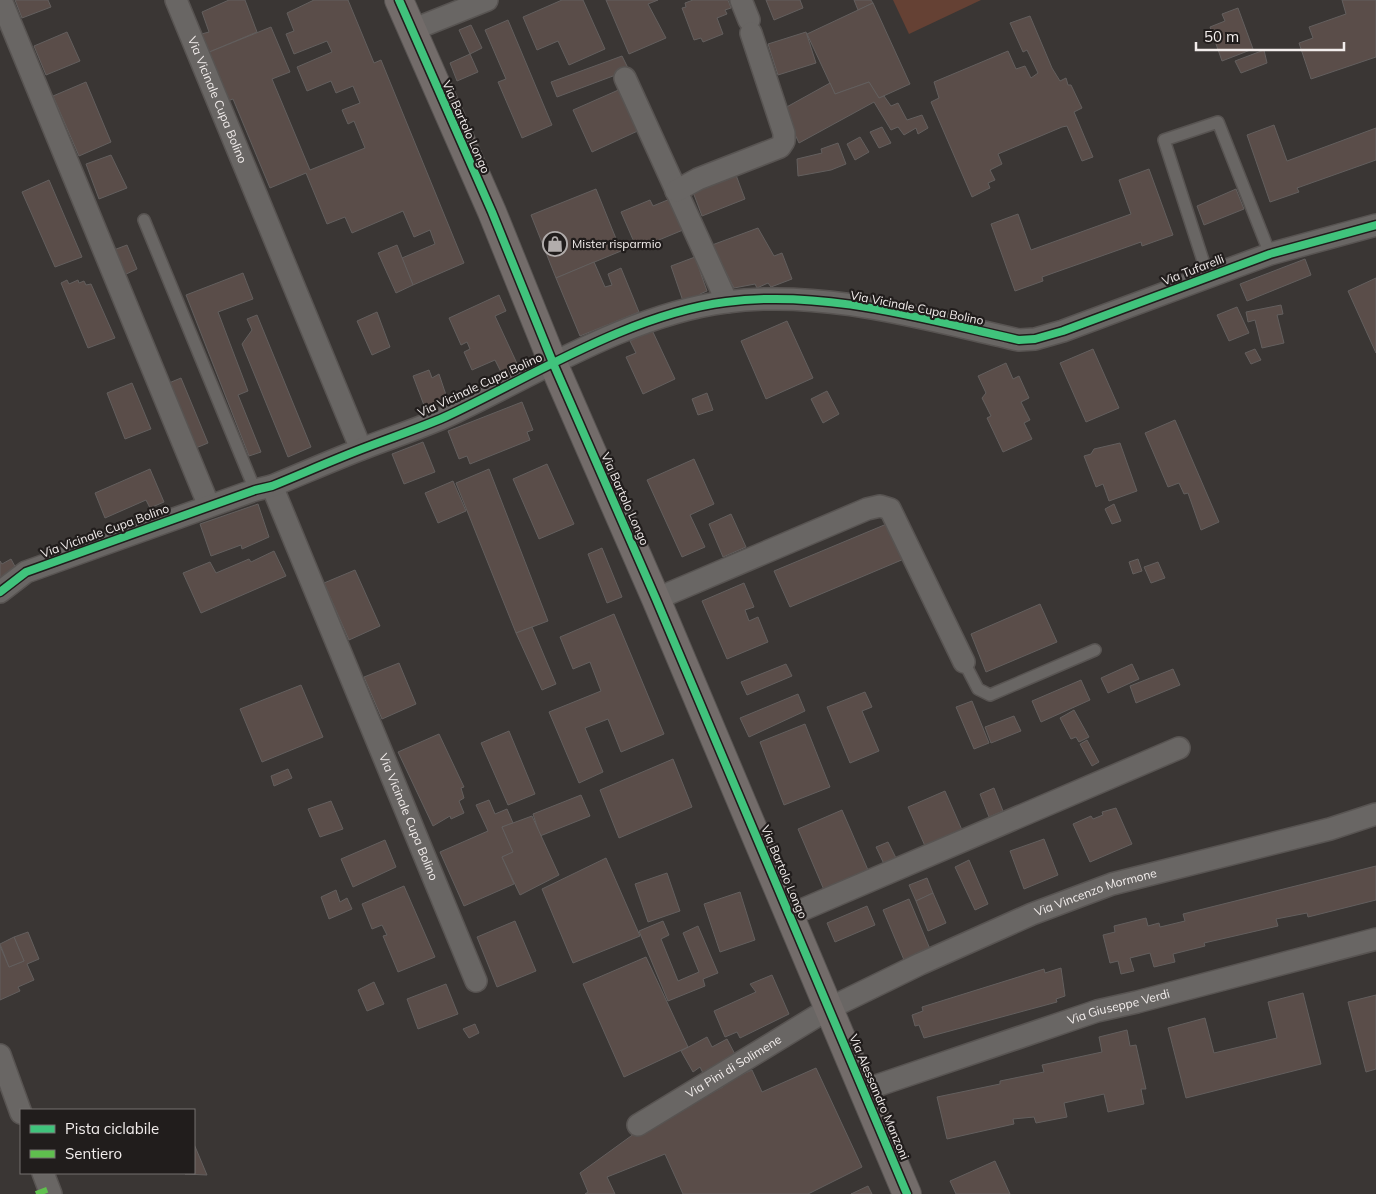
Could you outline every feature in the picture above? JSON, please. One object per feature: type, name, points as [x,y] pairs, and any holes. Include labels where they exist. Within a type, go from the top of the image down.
[{"type":"street","points":[[1,0],[203,508]]},
{"type":"street","name":"Via Vicinale Cupa Bolino","points":[[176,0],[361,449]]},
{"type":"street","name":"Via Bartolo Longo","points":[[399,0],[492,212],[553,363],[656,599],[830,1008]]},
{"type":"street","points":[[412,30],[487,0]]},
{"type":"street","points":[[676,191],[698,179],[780,147],[784,142],[784,133],[741,0]]},
{"type":"street","points":[[0,30],[203,508]]},
{"type":"street","points":[[625,78],[727,302]]},
{"type":"street","name":"Via Tufarelli","points":[[1019,340],[1035,339],[1063,332],[1270,254],[1376,225]]},
{"type":"street","name":"Via Vicinale Cupa Bolino","points":[[0,592],[26,572],[264,488],[444,417],[553,363],[644,324],[678,312],[727,302],[770,300],[823,302],[901,314],[1019,340]]},
{"type":"street","name":"Via Vicinale Cupa Bolino","points":[[264,488],[476,981]]},
{"type":"street","points":[[656,599],[867,509],[880,506],[890,509],[964,662]]},
{"type":"street","name":"Via Bartolo Longo","points":[[790,915],[1179,748]]},
{"type":"street","name":"Via Vincenzo Mormone","points":[[830,1008],[976,938],[1032,914],[1112,884],[1330,828],[1376,814]]},
{"type":"street","name":"Via Giuseppe Verdi","points":[[864,1090],[1097,1011],[1138,1002],[1376,939]]},
{"type":"street","name":"Via Alessandro Manzoni","points":[[830,1008],[907,1194]]},
{"type":"street","name":"Via Pini di Solimene","points":[[638,1125],[830,1008]]},
{"type":"street","points":[[0,1055],[20,1110]]},
{"type":"street","points":[[43,1174],[51,1194]]},
{"type":"lane","points":[[1208,276],[1164,140],[1218,122],[1270,254]]},
{"type":"lane","points":[[144,220],[264,488]]},
{"type":"lane","points":[[964,662],[978,689],[990,695],[1095,650]]},
{"type":"shaded area","points":[[893,0],[981,0],[909,34]]},
{"type":"building","points":[[15,0],[48,0],[51,7],[22,18]]},
{"type":"building","points":[[229,0],[245,0],[257,32],[202,55],[194,36],[209,32],[202,12]]},
{"type":"building","points":[[314,0],[348,0],[374,63],[381,60],[464,263],[413,285],[402,258],[435,244],[430,230],[414,237],[403,211],[352,233],[345,217],[327,224],[306,173],[270,188],[233,99],[222,103],[202,55],[271,27],[290,72],[272,79],[310,170],[365,148],[354,121],[348,124],[342,110],[360,103],[353,86],[336,93],[331,81],[307,91],[297,67],[332,52],[327,41],[294,54],[286,34],[294,31],[287,13]]},
{"type":"building","points":[[562,0],[583,0],[605,49],[569,65],[558,41],[537,50],[523,17]]},
{"type":"building","points":[[606,0],[658,0],[648,4],[666,38],[629,54]]},
{"type":"building","points":[[693,0],[728,0],[731,8],[725,10],[727,14],[717,18],[723,34],[703,42],[701,38],[694,40],[682,8],[686,7],[685,3]]},
{"type":"building","points":[[766,0],[800,0],[803,8],[774,20]]},
{"type":"building","points":[[854,0],[871,0],[873,3],[858,10]]},
{"type":"building","points":[[1342,0],[1376,0],[1376,57],[1311,79],[1299,43],[1313,38],[1309,27],[1346,14]]},
{"type":"building","points":[[873,3],[910,84],[879,98],[869,82],[835,94],[807,34]]},
{"type":"building","points":[[1238,8],[1253,49],[1222,61],[1210,27],[1225,21],[1222,14]]},
{"type":"building","points":[[1030,16],[1052,68],[1060,81],[1066,78],[1068,85],[1071,85],[1082,108],[1074,112],[1093,157],[1082,161],[1067,126],[1062,127],[998,154],[1002,164],[990,170],[995,180],[988,183],[990,188],[972,197],[931,102],[939,98],[934,82],[1008,51],[1016,69],[1025,66],[1031,78],[1038,73],[1027,50],[1023,52],[1010,23]]},
{"type":"building","points":[[508,20],[552,125],[522,138],[498,82],[506,79],[485,30]]},
{"type":"building","points":[[471,25],[482,48],[470,54],[459,30]]},
{"type":"building","points":[[67,32],[80,61],[46,75],[34,46]]},
{"type":"building","points":[[806,32],[816,63],[778,75],[768,44]]},
{"type":"building","points":[[1264,50],[1267,63],[1241,73],[1235,61]]},
{"type":"building","points":[[470,54],[478,72],[457,81],[450,63]]},
{"type":"building","points":[[622,56],[629,70],[557,97],[551,82]]},
{"type":"building","points":[[86,82],[111,142],[79,156],[53,96]]},
{"type":"building","points":[[869,82],[879,98],[884,96],[891,106],[898,103],[907,120],[922,115],[928,128],[918,134],[916,128],[904,135],[898,127],[891,130],[874,102],[799,143],[783,109],[830,83],[835,94]]},
{"type":"building","points":[[623,88],[642,129],[592,152],[573,110]]},
{"type":"building","points":[[1274,125],[1287,161],[1376,128],[1376,160],[1297,188],[1299,192],[1270,202],[1247,135]]},
{"type":"building","points":[[882,127],[891,143],[879,148],[870,132]]},
{"type":"building","points":[[860,137],[869,152],[855,160],[847,144]]},
{"type":"building","points":[[838,143],[846,164],[831,170],[798,176],[797,159],[822,153],[821,149]]},
{"type":"building","points":[[111,155],[127,188],[99,199],[86,164]]},
{"type":"building","points":[[1149,169],[1173,235],[1142,246],[1141,242],[1042,277],[1043,281],[1015,291],[991,224],[1018,214],[1031,250],[1131,214],[1119,180]]},
{"type":"building","points":[[736,175],[745,199],[702,216],[693,192]]},
{"type":"building","points":[[49,180],[82,257],[55,267],[22,192]]},
{"type":"building","points":[[596,189],[621,251],[556,278],[531,215]]},
{"type":"building","points":[[1236,189],[1244,209],[1204,225],[1197,206]]},
{"type":"building","points":[[670,199],[683,230],[637,249],[621,212],[650,200],[653,206]]},
{"type":"building","points":[[758,228],[774,256],[782,253],[792,279],[771,287],[768,283],[757,288],[755,284],[734,288],[712,245]]},
{"type":"building","points":[[127,245],[137,269],[122,276],[111,251]]},
{"type":"building","points":[[397,245],[413,285],[396,293],[378,253]]},
{"type":"building","points":[[695,257],[707,291],[700,294],[702,300],[685,307],[671,266]]},
{"type":"building","points":[[1305,259],[1311,275],[1247,301],[1240,284]]},
{"type":"building","points":[[594,262],[605,287],[612,285],[608,274],[621,268],[639,312],[580,336],[556,278]]},
{"type":"building","points":[[243,273],[253,299],[218,312],[248,391],[238,395],[261,452],[249,456],[186,295]]},
{"type":"building","points":[[1376,278],[1376,353],[1348,291]]},
{"type":"building","points":[[67,280],[69,284],[78,280],[79,283],[84,281],[86,285],[91,284],[115,338],[88,348],[61,283]]},
{"type":"building","points":[[499,295],[506,311],[495,316],[520,370],[504,378],[495,360],[472,370],[464,352],[470,349],[467,342],[461,345],[449,318]]},
{"type":"building","points":[[1281,305],[1283,314],[1277,315],[1284,343],[1262,348],[1255,320],[1248,322],[1246,312]]},
{"type":"building","points":[[1237,307],[1249,333],[1229,341],[1217,315]]},
{"type":"building","points":[[377,312],[390,347],[372,355],[357,321]]},
{"type":"building","points":[[257,315],[311,447],[288,457],[242,344],[252,330],[247,319]]},
{"type":"building","points":[[787,321],[813,378],[766,399],[741,341]]},
{"type":"building","points":[[652,330],[675,379],[643,394],[626,357],[636,353],[630,341]]},
{"type":"building","points":[[1093,349],[1119,408],[1086,422],[1060,363]]},
{"type":"building","points":[[1255,349],[1261,360],[1251,364],[1245,353]]},
{"type":"building","points":[[1006,363],[1013,379],[1019,376],[1029,398],[1021,402],[1030,420],[1024,423],[1032,439],[1003,452],[987,418],[991,416],[982,398],[986,393],[978,376]]},
{"type":"building","points":[[429,370],[432,378],[439,374],[447,398],[425,408],[413,376]]},
{"type":"building","points":[[181,378],[208,443],[191,450],[164,385]]},
{"type":"building","points":[[132,383],[151,429],[125,439],[107,393]]},
{"type":"building","points":[[827,391],[839,414],[823,423],[811,399]]},
{"type":"building","points":[[707,393],[713,410],[698,415],[692,399]]},
{"type":"building","points":[[522,402],[533,430],[527,432],[530,440],[470,464],[467,456],[459,459],[448,431]]},
{"type":"building","points":[[1175,420],[1219,522],[1201,530],[1188,493],[1184,494],[1179,483],[1168,487],[1145,433]]},
{"type":"building","points":[[423,442],[435,472],[404,484],[392,454]]},
{"type":"building","points":[[1120,443],[1137,491],[1109,501],[1103,484],[1096,487],[1084,456],[1091,454],[1094,449]]},
{"type":"building","points":[[694,459],[714,504],[690,515],[705,547],[682,557],[647,480]]},
{"type":"building","points":[[547,464],[574,524],[539,539],[513,479]]},
{"type":"building","points":[[150,469],[164,502],[150,508],[146,500],[105,518],[95,493]]},
{"type":"building","points":[[489,469],[548,621],[516,633],[456,483]]},
{"type":"building","points":[[453,481],[466,511],[438,523],[425,493]]},
{"type":"building","points":[[258,504],[269,537],[242,549],[241,545],[211,556],[200,524]]},
{"type":"building","points":[[1114,504],[1121,521],[1112,524],[1105,509]]},
{"type":"building","points":[[731,514],[746,547],[723,557],[709,524]]},
{"type":"building","points":[[889,523],[904,559],[790,607],[774,571]]},
{"type":"building","points":[[602,548],[622,597],[607,603],[588,554]]},
{"type":"building","points":[[274,551],[286,576],[201,613],[183,573],[210,562],[216,573],[249,559],[251,562]]},
{"type":"building","points":[[11,559],[18,572],[0,581],[0,561],[2,564]]},
{"type":"building","points":[[1138,559],[1142,571],[1133,574],[1129,562]]},
{"type":"building","points":[[1158,562],[1165,578],[1151,583],[1144,567]]},
{"type":"building","points":[[355,570],[380,626],[349,640],[324,583]]},
{"type":"building","points":[[744,583],[754,607],[745,610],[749,621],[758,617],[768,642],[727,659],[702,601]]},
{"type":"building","points":[[1040,604],[1057,642],[986,672],[971,634]]},
{"type":"building","points":[[614,614],[664,734],[621,752],[608,719],[585,728],[603,772],[579,783],[549,712],[601,691],[590,662],[573,669],[560,637]]},
{"type":"building","points":[[532,627],[556,684],[542,690],[516,633]]},
{"type":"building","points":[[399,663],[416,704],[382,719],[364,677]]},
{"type":"building","points":[[786,664],[792,676],[747,695],[741,682]]},
{"type":"building","points":[[1132,664],[1139,679],[1108,693],[1101,678]]},
{"type":"building","points":[[1173,669],[1180,685],[1136,703],[1130,686]]},
{"type":"building","points":[[1081,680],[1090,700],[1041,722],[1032,701]]},
{"type":"building","points":[[301,685],[323,737],[262,762],[240,709]]},
{"type":"building","points":[[865,692],[872,707],[862,711],[879,751],[850,763],[827,707]]},
{"type":"building","points":[[798,694],[805,711],[749,737],[740,718]]},
{"type":"building","points":[[972,701],[989,743],[974,749],[956,707]]},
{"type":"building","points":[[1074,710],[1089,737],[1079,742],[1076,737],[1071,739],[1060,718]]},
{"type":"building","points":[[1014,716],[1021,731],[991,743],[985,727]]},
{"type":"building","points":[[805,724],[830,787],[784,805],[760,742]]},
{"type":"building","points":[[509,731],[535,794],[508,805],[481,743]]},
{"type":"building","points":[[439,734],[464,787],[461,788],[464,798],[459,801],[464,813],[451,819],[450,816],[433,826],[398,752]]},
{"type":"building","points":[[1087,740],[1099,762],[1092,766],[1080,744]]},
{"type":"building","points":[[673,759],[692,807],[619,838],[600,790]]},
{"type":"building","points":[[288,769],[292,778],[274,786],[271,776]]},
{"type":"building","points":[[994,788],[1003,811],[989,817],[980,794]]},
{"type":"building","points":[[945,791],[962,830],[925,846],[908,807]]},
{"type":"building","points":[[581,795],[590,816],[540,836],[533,814]]},
{"type":"building","points":[[489,800],[495,814],[507,809],[513,823],[502,827],[513,852],[502,857],[514,884],[464,906],[440,852],[488,831],[476,805]]},
{"type":"building","points":[[331,801],[343,829],[320,837],[308,809]]},
{"type":"building","points":[[1116,808],[1132,844],[1090,862],[1073,824],[1091,816],[1093,819],[1103,815],[1102,812]]},
{"type":"building","points":[[842,810],[868,870],[824,890],[798,829]]},
{"type":"building","points":[[532,816],[559,875],[520,895],[502,857],[513,852],[502,827]]},
{"type":"building","points":[[1044,839],[1058,875],[1024,889],[1010,851]]},
{"type":"building","points":[[385,840],[396,867],[353,887],[341,859]]},
{"type":"building","points":[[888,842],[896,858],[884,864],[876,847]]},
{"type":"building","points":[[606,858],[640,936],[573,963],[542,889]]},
{"type":"building","points":[[969,860],[988,904],[975,910],[955,867]]},
{"type":"building","points":[[1376,866],[1376,900],[1308,917],[1307,913],[1276,919],[1278,926],[1204,943],[1205,946],[1173,954],[1175,962],[1154,967],[1150,953],[1130,958],[1134,971],[1121,974],[1118,961],[1110,963],[1103,935],[1115,932],[1114,926],[1146,918],[1148,926],[1159,923],[1160,927],[1185,921],[1183,914]]},
{"type":"building","points":[[667,873],[680,911],[648,922],[635,884]]},
{"type":"building","points":[[927,878],[933,893],[916,901],[909,885]]},
{"type":"building","points":[[404,886],[435,957],[398,972],[383,936],[387,935],[382,925],[372,929],[362,904]]},
{"type":"building","points":[[336,890],[340,902],[347,898],[352,909],[329,919],[321,897]]},
{"type":"building","points":[[740,892],[755,940],[720,952],[704,904]]},
{"type":"building","points":[[933,893],[946,923],[928,931],[916,901]]},
{"type":"building","points":[[909,899],[930,949],[904,960],[883,910]]},
{"type":"building","points":[[867,906],[875,925],[835,942],[827,923]]},
{"type":"building","points":[[515,921],[536,971],[497,987],[477,937]]},
{"type":"building","points":[[663,921],[669,935],[661,939],[678,981],[699,972],[683,933],[698,926],[718,973],[703,979],[705,986],[668,1001],[639,931]]},
{"type":"building","points":[[28,932],[39,959],[27,964],[34,980],[18,987],[20,991],[0,1000],[0,946],[9,967],[24,961],[14,937]]},
{"type":"building","points":[[14,937],[24,961],[9,967],[0,944]]},
{"type":"building","points":[[646,957],[688,1047],[624,1077],[583,984]]},
{"type":"building","points":[[1061,968],[1065,996],[1056,999],[1057,1002],[924,1038],[919,1025],[915,1026],[912,1015],[923,1011],[922,1007],[1044,969],[1045,973]]},
{"type":"building","points":[[772,975],[789,1014],[740,1038],[737,1032],[725,1037],[714,1011],[756,992],[750,984]]},
{"type":"building","points":[[374,982],[384,1004],[367,1011],[358,990]]},
{"type":"building","points":[[446,984],[458,1014],[418,1029],[407,999]]},
{"type":"building","points":[[1303,993],[1321,1064],[1186,1098],[1168,1028],[1205,1018],[1214,1053],[1277,1038],[1268,1002]]},
{"type":"building","points":[[1376,995],[1376,1069],[1366,1072],[1348,1002]]},
{"type":"building","points":[[475,1024],[479,1033],[469,1038],[463,1029]]},
{"type":"building","points":[[1127,1030],[1130,1046],[1136,1045],[1146,1089],[1141,1089],[1144,1104],[1108,1112],[1104,1094],[1064,1103],[1067,1117],[1036,1123],[1034,1117],[1013,1119],[1014,1124],[947,1139],[937,1097],[1000,1084],[1000,1081],[1044,1072],[1042,1065],[1102,1052],[1099,1037]]},
{"type":"building","points":[[707,1037],[712,1047],[727,1039],[737,1058],[704,1075],[700,1067],[693,1072],[681,1051]]},
{"type":"building","points":[[816,1068],[862,1167],[808,1194],[683,1194],[665,1154],[607,1177],[615,1194],[585,1194],[588,1192],[580,1173],[660,1115],[662,1119],[723,1087],[721,1084],[752,1070],[762,1092]]},
{"type":"building","points":[[195,1146],[207,1175],[185,1174],[195,1174]]},
{"type":"building","points":[[995,1161],[1010,1194],[956,1194],[950,1181]]},
{"type":"building","points":[[868,1186],[872,1194],[851,1194]]},
{"type":"marked path","points":[[36,1194],[49,1189]]},
{"type":"cycle path","points":[[399,0],[492,212],[553,363],[656,599],[907,1194]]},
{"type":"cycle path","points":[[0,592],[26,572],[255,490],[272,486],[343,456],[416,429],[445,417],[618,333],[654,319],[690,309],[726,302],[800,299],[874,308],[1019,340],[1035,339],[1063,331],[1270,254],[1376,225]]},
{"type":"place","name":"Mister risparmio","points":[[555,244]]}]
